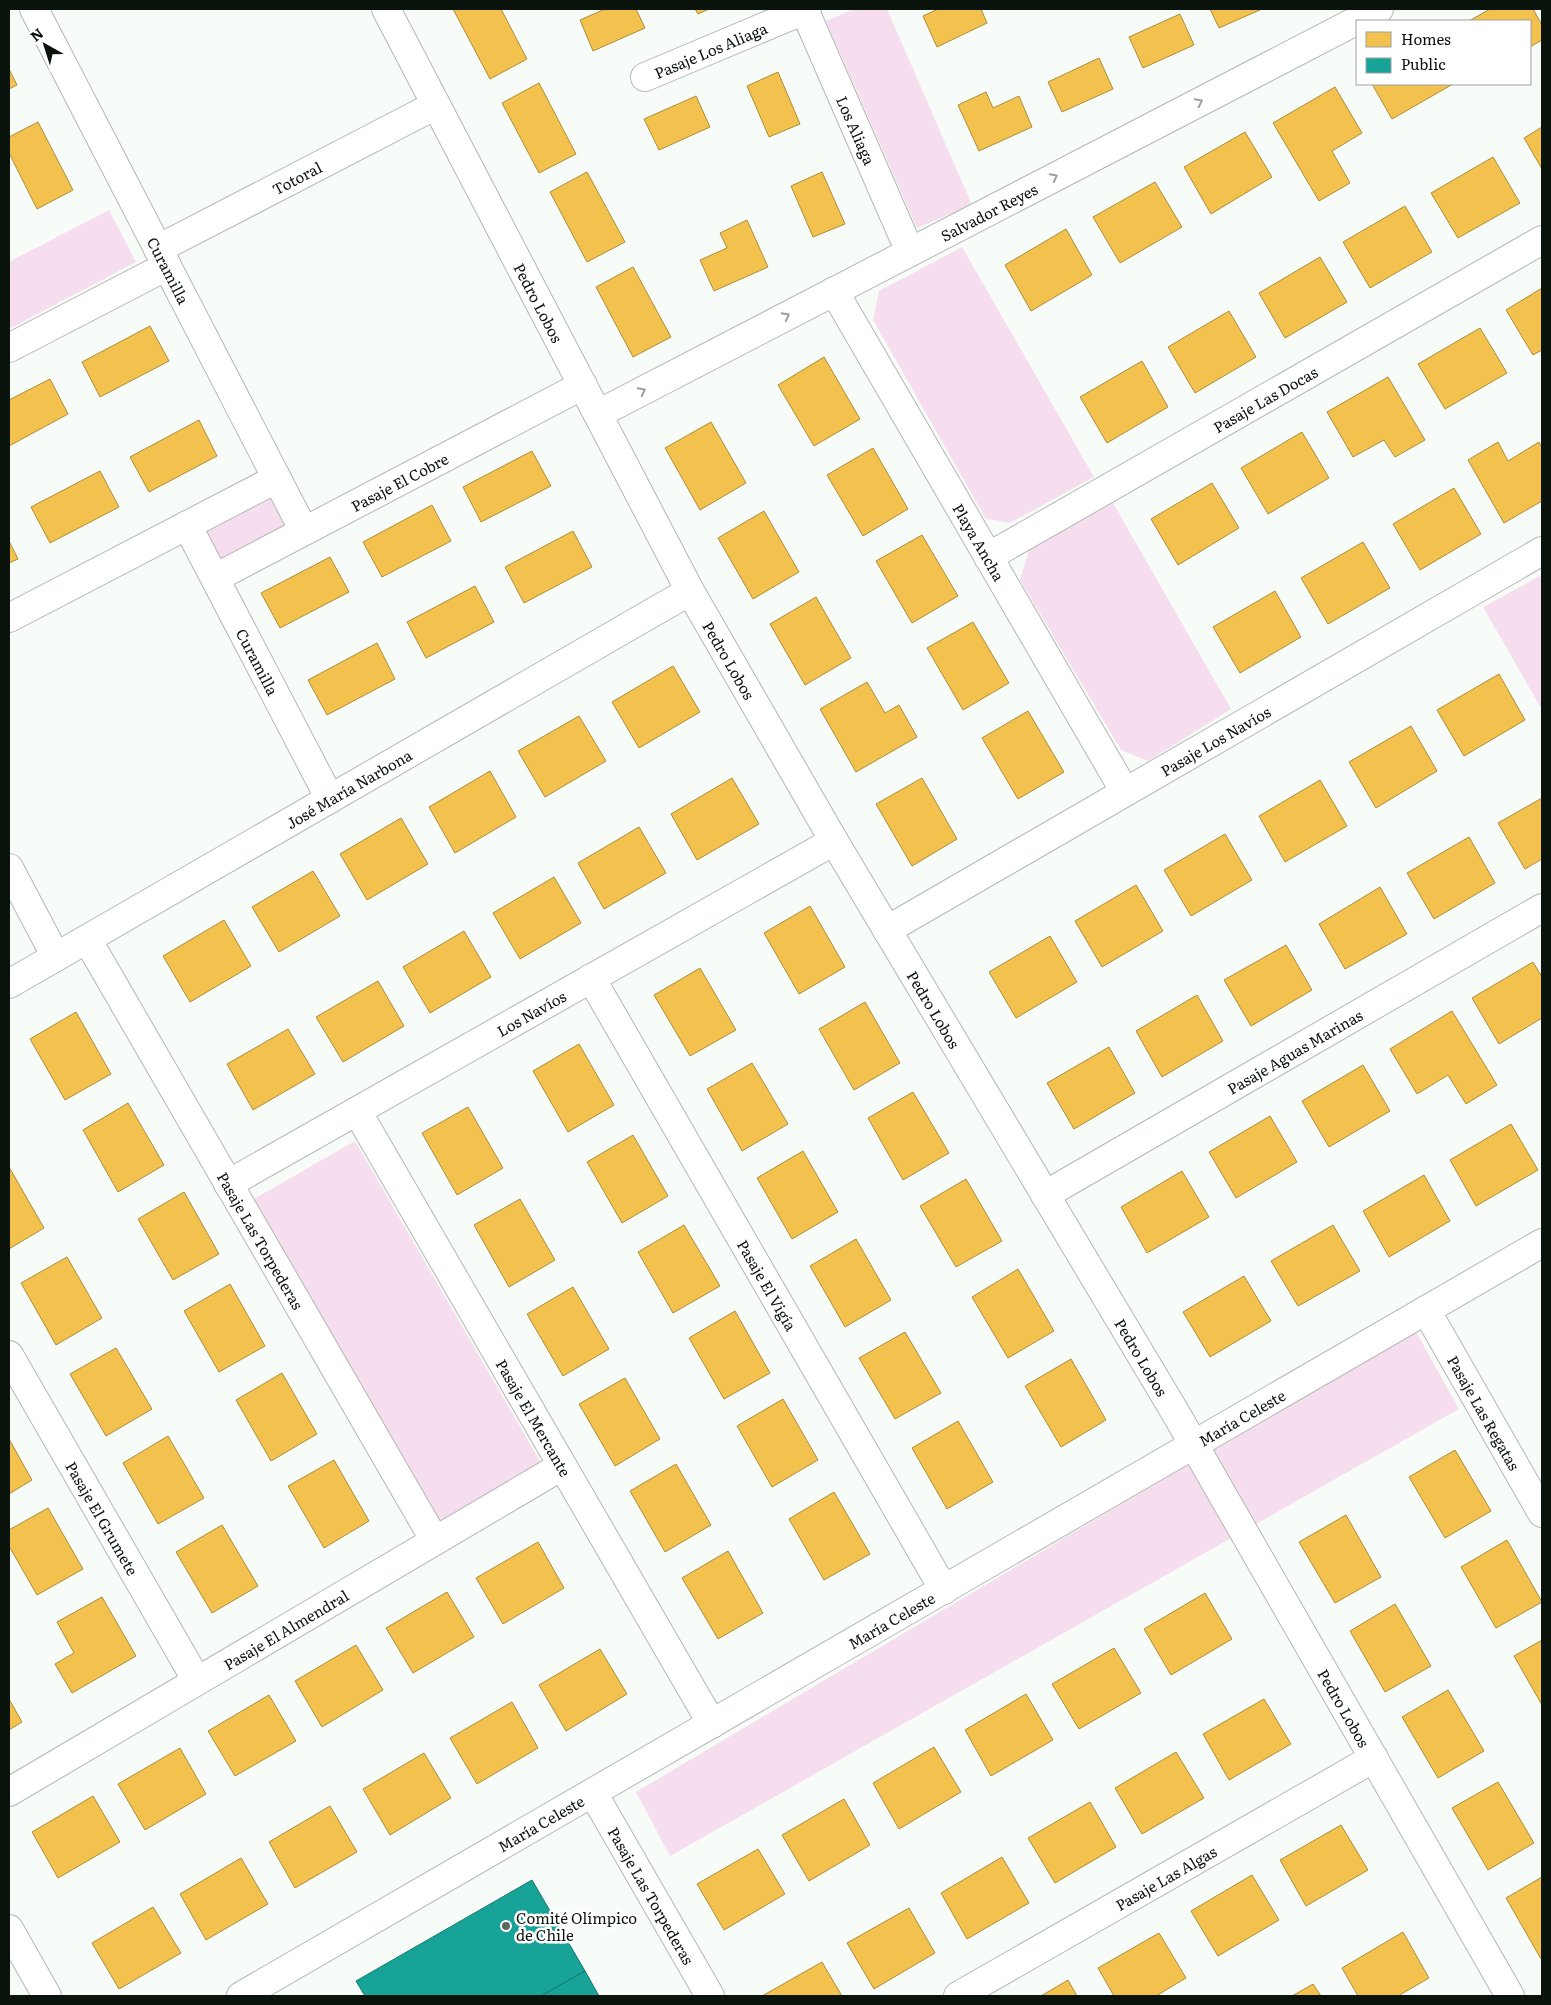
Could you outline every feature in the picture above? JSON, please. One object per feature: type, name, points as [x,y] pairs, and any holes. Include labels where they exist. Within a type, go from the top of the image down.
[{"type":"street","name":"Curamilla","points":[[34,9],[304,531]]},
{"type":"street","name":"Pedro Lobos","points":[[386,9],[690,591],[834,841],[1194,1445],[1374,1758],[1503,1994]]},
{"type":"street","name":"Los Aliaga","points":[[805,9],[910,252]]},
{"type":"street","name":"Pasaje Los Aliaga","points":[[645,77],[805,9]]},
{"type":"street","name":"Salvador Reyes","points":[[1359,20],[1380,9]]},
{"type":"street","name":"Salvador Reyes","points":[[598,414],[1356,21]]},
{"type":"street","name":"Totoral","points":[[9,348],[162,257],[436,105]]},
{"type":"street","name":"Pasaje Las Docas","points":[[988,557],[1542,240]]},
{"type":"street","name":"Playa Ancha","points":[[834,291],[1125,792]]},
{"type":"street","name":"Pasaje El Cobre","points":[[215,578],[583,385]]},
{"type":"street","points":[[9,618],[276,479]]},
{"type":"street","name":"Curamilla","points":[[187,525],[330,799]]},
{"type":"street","name":"Pasaje Los Navíos","points":[[887,930],[1542,551]]},
{"type":"street","name":"José María Narbona","points":[[9,984],[690,591]]},
{"type":"street","name":"Los Navíos","points":[[228,1184],[834,841]]},
{"type":"street","points":[[9,868],[56,957]]},
{"type":"street","name":"Pasaje Aguas Marinas","points":[[1045,1195],[1542,908]]},
{"type":"street","name":"Pasaje Las Torpederas","points":[[87,939],[435,1541]]},
{"type":"street","name":"Pasaje El Vigía","points":[[591,978],[944,1590]]},
{"type":"street","name":"Pasaje El Mercante","points":[[357,1111],[712,1724]]},
{"type":"street","name":"María Celeste","points":[[241,1996],[1542,1243]]},
{"type":"street","name":"Pasaje Las Regatas","points":[[1426,1310],[1542,1513]]},
{"type":"street","name":"Pasaje El Grumete","points":[[9,1355],[198,1681]]},
{"type":"street","name":"Pasaje El Almendral","points":[[9,1792],[562,1466]]},
{"type":"street","name":"Pasaje Las Algas","points":[[958,1996],[1374,1758]]},
{"type":"street","name":"Pasaje Las Torpederas","points":[[593,1793],[710,1996]]},
{"type":"street","points":[[9,1929],[47,1996]]},
{"type":"shaded area","points":[[854,9],[887,9],[972,205],[917,228],[826,21]]},
{"type":"shaded area","points":[[109,210],[136,262],[9,329],[9,262]]},
{"type":"shaded area","points":[[962,247],[1094,477],[1010,523],[986,519],[873,320],[879,291]]},
{"type":"shaded area","points":[[272,495],[290,526],[222,563],[205,530]]},
{"type":"shaded area","points":[[1113,503],[1231,709],[1148,761],[1121,750],[1020,580],[1029,550]]},
{"type":"shaded area","points":[[1542,575],[1542,710],[1483,607]]},
{"type":"shaded area","points":[[355,1141],[541,1463],[440,1521],[254,1199]]},
{"type":"shaded area","points":[[1415,1330],[1459,1409],[670,1856],[636,1792]]},
{"type":"building: Homes","points":[[453,9],[501,9],[527,59],[490,79]]},
{"type":"building: Homes","points":[[605,9],[636,9],[645,28],[593,51],[580,20]]},
{"type":"building: Homes","points":[[695,9],[709,9],[698,14]]},
{"type":"building: Homes","points":[[938,9],[981,9],[987,23],[937,47],[923,16]]},
{"type":"building: Homes","points":[[1210,9],[1262,9],[1219,28]]},
{"type":"building: Homes","points":[[1490,9],[1533,9],[1542,25],[1542,40],[1531,46],[1531,20],[1471,20]]},
{"type":"building: Homes","points":[[1180,14],[1194,45],[1143,68],[1129,37]]},
{"type":"building: Homes","points":[[1099,58],[1113,89],[1062,112],[1048,82]]},
{"type":"building: Homes","points":[[9,69],[17,85],[9,89]]},
{"type":"building: Homes","points":[[778,72],[800,124],[769,137],[747,86]]},
{"type":"building: Homes","points":[[539,83],[576,154],[539,173],[502,103]]},
{"type":"building: Homes","points":[[1373,85],[1451,85],[1392,119]]},
{"type":"building: Homes","points":[[1335,87],[1362,133],[1332,151],[1350,183],[1319,201],[1273,123]]},
{"type":"building: Homes","points":[[986,92],[993,108],[1019,96],[1032,127],[979,151],[958,105]]},
{"type":"building: Homes","points":[[696,96],[710,127],[659,150],[644,119]]},
{"type":"building: Homes","points":[[38,122],[73,190],[37,209],[9,153],[9,137]]},
{"type":"building: Homes","points":[[1542,127],[1542,169],[1524,138]]},
{"type":"building: Homes","points":[[1245,132],[1272,177],[1211,214],[1184,167]]},
{"type":"building: Homes","points":[[1493,157],[1520,203],[1458,238],[1431,193]]},
{"type":"building: Homes","points":[[587,172],[625,242],[587,262],[550,192]]},
{"type":"building: Homes","points":[[822,172],[845,224],[813,237],[791,186]]},
{"type":"building: Homes","points":[[1155,182],[1182,227],[1120,263],[1093,217]]},
{"type":"building: Homes","points":[[1405,206],[1432,252],[1370,288],[1343,242]]},
{"type":"building: Homes","points":[[747,220],[768,267],[714,291],[700,260],[727,248],[720,233]]},
{"type":"building: Homes","points":[[1066,229],[1092,275],[1031,311],[1005,265]]},
{"type":"building: Homes","points":[[1320,257],[1347,302],[1285,338],[1259,293]]},
{"type":"building: Homes","points":[[633,267],[671,337],[633,357],[596,287]]},
{"type":"building: Homes","points":[[1542,288],[1542,350],[1533,355],[1506,310]]},
{"type":"building: Homes","points":[[1229,311],[1256,357],[1195,393],[1168,347]]},
{"type":"building: Homes","points":[[150,326],[169,361],[100,397],[82,362]]},
{"type":"building: Homes","points":[[1480,328],[1507,373],[1445,409],[1418,364]]},
{"type":"building: Homes","points":[[824,357],[860,419],[814,446],[778,385]]},
{"type":"building: Homes","points":[[1142,361],[1168,407],[1107,443],[1080,397]]},
{"type":"building: Homes","points":[[1388,377],[1425,440],[1395,457],[1384,440],[1353,457],[1327,412]]},
{"type":"building: Homes","points":[[50,379],[68,414],[9,446],[9,400]]},
{"type":"building: Homes","points":[[199,420],[217,456],[149,492],[130,457]]},
{"type":"building: Homes","points":[[711,422],[746,483],[700,510],[665,448]]},
{"type":"building: Homes","points":[[1302,432],[1329,478],[1268,514],[1241,468]]},
{"type":"building: Homes","points":[[1498,442],[1508,461],[1539,442],[1542,448],[1542,501],[1504,523],[1468,460]]},
{"type":"building: Homes","points":[[873,448],[908,509],[863,536],[827,475]]},
{"type":"building: Homes","points":[[532,451],[551,486],[481,522],[463,487]]},
{"type":"building: Homes","points":[[100,471],[119,507],[50,543],[31,507]]},
{"type":"building: Homes","points":[[1212,483],[1239,528],[1178,565],[1151,519]]},
{"type":"building: Homes","points":[[1454,488],[1481,534],[1420,570],[1393,524]]},
{"type":"building: Homes","points":[[432,505],[451,541],[382,577],[363,542]]},
{"type":"building: Homes","points":[[764,511],[799,572],[753,599],[718,538]]},
{"type":"building: Homes","points":[[573,531],[592,567],[524,603],[505,567]]},
{"type":"building: Homes","points":[[922,535],[958,596],[912,623],[876,561]]},
{"type":"building: Homes","points":[[9,541],[18,559],[9,563]]},
{"type":"building: Homes","points":[[1363,542],[1390,588],[1328,624],[1301,578]]},
{"type":"building: Homes","points":[[330,557],[349,592],[280,628],[261,593]]},
{"type":"building: Homes","points":[[475,586],[494,622],[426,658],[407,622]]},
{"type":"building: Homes","points":[[1275,591],[1301,637],[1240,673],[1213,627]]},
{"type":"building: Homes","points":[[816,597],[851,658],[805,685],[770,624]]},
{"type":"building: Homes","points":[[973,622],[1009,683],[963,710],[927,648]]},
{"type":"building: Homes","points":[[377,643],[395,679],[327,715],[308,680]]},
{"type":"building: Homes","points":[[673,666],[700,712],[639,748],[612,702]]},
{"type":"building: Homes","points":[[1499,674],[1525,720],[1464,756],[1437,710]]},
{"type":"building: Homes","points":[[867,682],[885,713],[899,705],[917,737],[856,772],[820,709]]},
{"type":"building: Homes","points":[[1028,711],[1064,772],[1018,799],[982,738]]},
{"type":"building: Homes","points":[[579,716],[606,761],[545,797],[518,751]]},
{"type":"building: Homes","points":[[1411,726],[1437,771],[1376,808],[1349,762]]},
{"type":"building: Homes","points":[[490,771],[516,817],[455,853],[429,807]]},
{"type":"building: Homes","points":[[732,778],[759,824],[697,860],[671,814]]},
{"type":"building: Homes","points":[[922,778],[957,839],[912,866],[876,804]]},
{"type":"building: Homes","points":[[1320,780],[1347,826],[1285,862],[1259,816]]},
{"type":"building: Homes","points":[[1542,798],[1542,859],[1525,869],[1498,823]]},
{"type":"building: Homes","points":[[401,818],[428,864],[367,900],[340,854]]},
{"type":"building: Homes","points":[[639,827],[666,873],[604,909],[578,863]]},
{"type":"building: Homes","points":[[1225,834],[1252,880],[1191,916],[1164,870]]},
{"type":"building: Homes","points":[[1469,837],[1495,883],[1434,919],[1407,873]]},
{"type":"building: Homes","points":[[313,871],[340,916],[279,952],[252,907]]},
{"type":"building: Homes","points":[[554,877],[581,923],[520,959],[493,913]]},
{"type":"building: Homes","points":[[1136,885],[1163,931],[1102,967],[1075,921]]},
{"type":"building: Homes","points":[[1380,887],[1407,934],[1345,969],[1319,924]]},
{"type":"building: Homes","points":[[810,906],[845,967],[799,994],[764,933]]},
{"type":"building: Homes","points":[[224,920],[251,966],[190,1002],[163,956]]},
{"type":"building: Homes","points":[[464,931],[491,977],[430,1013],[403,967]]},
{"type":"building: Homes","points":[[1050,936],[1077,982],[1016,1018],[989,972]]},
{"type":"building: Homes","points":[[1286,945],[1312,990],[1251,1026],[1224,980]]},
{"type":"building: Homes","points":[[1533,962],[1542,977],[1542,1018],[1499,1044],[1472,998]]},
{"type":"building: Homes","points":[[700,968],[736,1030],[690,1056],[654,995]]},
{"type":"building: Homes","points":[[378,981],[404,1026],[343,1062],[316,1017]]},
{"type":"building: Homes","points":[[1197,995],[1223,1041],[1162,1077],[1136,1031]]},
{"type":"building: Homes","points":[[865,1002],[900,1063],[854,1090],[819,1029]]},
{"type":"building: Homes","points":[[1452,1011],[1497,1085],[1466,1104],[1448,1075],[1417,1094],[1390,1049]]},
{"type":"building: Homes","points":[[76,1012],[111,1074],[65,1100],[30,1039]]},
{"type":"building: Homes","points":[[288,1029],[315,1074],[253,1110],[227,1064]]},
{"type":"building: Homes","points":[[579,1044],[614,1105],[568,1132],[533,1071]]},
{"type":"building: Homes","points":[[1109,1047],[1135,1093],[1074,1129],[1047,1083]]},
{"type":"building: Homes","points":[[752,1063],[788,1124],[742,1151],[707,1089]]},
{"type":"building: Homes","points":[[1363,1065],[1390,1111],[1329,1147],[1302,1101]]},
{"type":"building: Homes","points":[[913,1092],[949,1153],[903,1180],[868,1118]]},
{"type":"building: Homes","points":[[128,1103],[164,1165],[118,1192],[83,1130]]},
{"type":"building: Homes","points":[[468,1107],[503,1168],[457,1195],[422,1133]]},
{"type":"building: Homes","points":[[1270,1116],[1297,1162],[1236,1198],[1209,1152]]},
{"type":"building: Homes","points":[[1511,1124],[1538,1170],[1476,1206],[1450,1160]]},
{"type":"building: Homes","points":[[633,1135],[668,1196],[622,1223],[587,1162]]},
{"type":"building: Homes","points":[[803,1151],[838,1212],[792,1239],[757,1178]]},
{"type":"building: Homes","points":[[9,1167],[44,1228],[9,1249]]},
{"type":"building: Homes","points":[[1182,1171],[1209,1217],[1147,1253],[1121,1207]]},
{"type":"building: Homes","points":[[1424,1175],[1450,1221],[1389,1257],[1363,1211]]},
{"type":"building: Homes","points":[[966,1179],[1002,1241],[956,1267],[920,1206]]},
{"type":"building: Homes","points":[[184,1192],[219,1254],[173,1280],[138,1219]]},
{"type":"building: Homes","points":[[520,1199],[555,1260],[509,1287],[474,1225]]},
{"type":"building: Homes","points":[[684,1225],[720,1286],[673,1313],[638,1252]]},
{"type":"building: Homes","points":[[1333,1225],[1360,1271],[1298,1306],[1271,1261]]},
{"type":"building: Homes","points":[[856,1239],[891,1300],[845,1327],[810,1266]]},
{"type":"building: Homes","points":[[67,1257],[102,1318],[56,1345],[21,1283]]},
{"type":"building: Homes","points":[[1018,1269],[1054,1331],[1008,1358],[972,1297]]},
{"type":"building: Homes","points":[[1244,1276],[1271,1321],[1210,1357],[1183,1312]]},
{"type":"building: Homes","points":[[230,1284],[265,1346],[219,1372],[184,1311]]},
{"type":"building: Homes","points":[[573,1287],[609,1349],[563,1376],[527,1314]]},
{"type":"building: Homes","points":[[735,1311],[770,1373],[724,1399],[689,1338]]},
{"type":"building: Homes","points":[[905,1332],[941,1393],[895,1419],[859,1358]]},
{"type":"building: Homes","points":[[116,1348],[152,1409],[106,1436],[70,1374]]},
{"type":"building: Homes","points":[[1071,1359],[1106,1420],[1061,1447],[1025,1386]]},
{"type":"building: Homes","points":[[282,1373],[317,1434],[271,1461],[236,1400]]},
{"type":"building: Homes","points":[[625,1378],[660,1439],[615,1466],[579,1404]]},
{"type":"building: Homes","points":[[783,1399],[818,1460],[772,1487],[737,1426]]},
{"type":"building: Homes","points":[[958,1421],[993,1482],[947,1509],[912,1448]]},
{"type":"building: Homes","points":[[168,1436],[204,1498],[158,1524],[123,1463]]},
{"type":"building: Homes","points":[[9,1439],[32,1480],[9,1494]]},
{"type":"building: Homes","points":[[1455,1450],[1491,1511],[1445,1538],[1409,1477]]},
{"type":"building: Homes","points":[[334,1460],[369,1521],[324,1548],[288,1486]]},
{"type":"building: Homes","points":[[676,1464],[711,1525],[665,1552],[630,1491]]},
{"type":"building: Homes","points":[[834,1492],[870,1554],[824,1580],[789,1519]]},
{"type":"building: Homes","points":[[48,1508],[83,1569],[37,1595],[9,1546],[9,1530]]},
{"type":"building: Homes","points":[[1346,1515],[1381,1577],[1335,1603],[1299,1542]]},
{"type":"building: Homes","points":[[222,1525],[258,1586],[212,1613],[176,1552]]},
{"type":"building: Homes","points":[[1507,1540],[1542,1602],[1496,1628],[1461,1567]]},
{"type":"building: Homes","points":[[538,1542],[564,1588],[503,1624],[476,1578]]},
{"type":"building: Homes","points":[[728,1551],[763,1613],[718,1639],[682,1578]]},
{"type":"building: Homes","points":[[447,1592],[474,1637],[413,1673],[386,1628]]},
{"type":"building: Homes","points":[[1205,1593],[1232,1639],[1171,1675],[1144,1629]]},
{"type":"building: Homes","points":[[102,1597],[136,1656],[72,1693],[55,1664],[74,1653],[57,1622]]},
{"type":"building: Homes","points":[[1395,1604],[1431,1666],[1385,1692],[1350,1631]]},
{"type":"building: Homes","points":[[1542,1640],[1542,1705],[1514,1656]]},
{"type":"building: Homes","points":[[356,1645],[383,1690],[322,1727],[295,1681]]},
{"type":"building: Homes","points":[[1114,1648],[1141,1693],[1079,1729],[1052,1684]]},
{"type":"building: Homes","points":[[600,1649],[627,1694],[566,1731],[539,1685]]},
{"type":"building: Homes","points":[[1448,1690],[1484,1751],[1438,1778],[1402,1717]]},
{"type":"building: Homes","points":[[1026,1694],[1053,1740],[991,1776],[965,1730]]},
{"type":"building: Homes","points":[[269,1695],[296,1741],[235,1776],[208,1731]]},
{"type":"building: Homes","points":[[9,1699],[22,1722],[9,1730]]},
{"type":"building: Homes","points":[[1264,1699],[1291,1744],[1229,1780],[1203,1734]]},
{"type":"building: Homes","points":[[512,1702],[538,1748],[477,1784],[450,1738]]},
{"type":"building: Homes","points":[[934,1747],[961,1792],[899,1829],[873,1783]]},
{"type":"building: Homes","points":[[180,1748],[206,1794],[145,1830],[118,1784]]},
{"type":"building: Homes","points":[[1176,1752],[1204,1798],[1142,1834],[1115,1788]]},
{"type":"building: Homes","points":[[424,1753],[451,1798],[390,1835],[363,1789]]},
{"type":"building: Homes","points":[[1498,1782],[1534,1843],[1488,1870],[1452,1808]]},
{"type":"building: Homes","points":[[93,1796],[120,1842],[58,1878],[32,1832]]},
{"type":"building: Homes","points":[[844,1799],[870,1845],[809,1881],[782,1835]]},
{"type":"building: Homes","points":[[1090,1802],[1116,1847],[1055,1883],[1028,1838]]},
{"type":"building: Homes","points":[[330,1806],[357,1852],[295,1888],[269,1842]]},
{"type":"building: Homes","points":[[1341,1825],[1368,1870],[1306,1906],[1280,1860]]},
{"type":"building: Homes","points":[[758,1849],[785,1894],[724,1930],[697,1884]]},
{"type":"building: Homes","points":[[1002,1857],[1029,1903],[967,1939],[941,1893]]},
{"type":"building: Homes","points":[[241,1858],[268,1904],[206,1940],[180,1894]]},
{"type":"building: Homes","points":[[1252,1875],[1279,1920],[1218,1956],[1191,1911]]},
{"type":"building: Homes","points":[[1542,1877],[1542,1958],[1541,1959],[1506,1898]]},
{"type":"building: Homes","points":[[153,1907],[181,1953],[119,1989],[92,1943]]},
{"type":"building: Homes","points":[[909,1908],[935,1953],[874,1989],[847,1943]]},
{"type":"building: Homes","points":[[1403,1932],[1429,1978],[1398,1996],[1358,1996],[1342,1968]]},
{"type":"building: Homes","points":[[1159,1933],[1186,1978],[1156,1996],[1114,1996],[1098,1968]]},
{"type":"building: Homes","points":[[822,1962],[842,1996],[762,1996]]},
{"type":"building: Homes","points":[[1068,1980],[1077,1996],[1041,1996]]},
{"type":"building: Homes","points":[[1313,1984],[1321,1996],[1292,1996]]},
{"type":"building: Public","name":"Comité Olímpico de Chile","points":[[532,1880],[585,1971],[541,1996],[365,1996],[356,1981]]},
{"type":"building: Public","points":[[585,1971],[599,1996],[541,1996]]},
{"type":"place","name":"Comité Olímpico de Chile","points":[[506,1926]]}]
